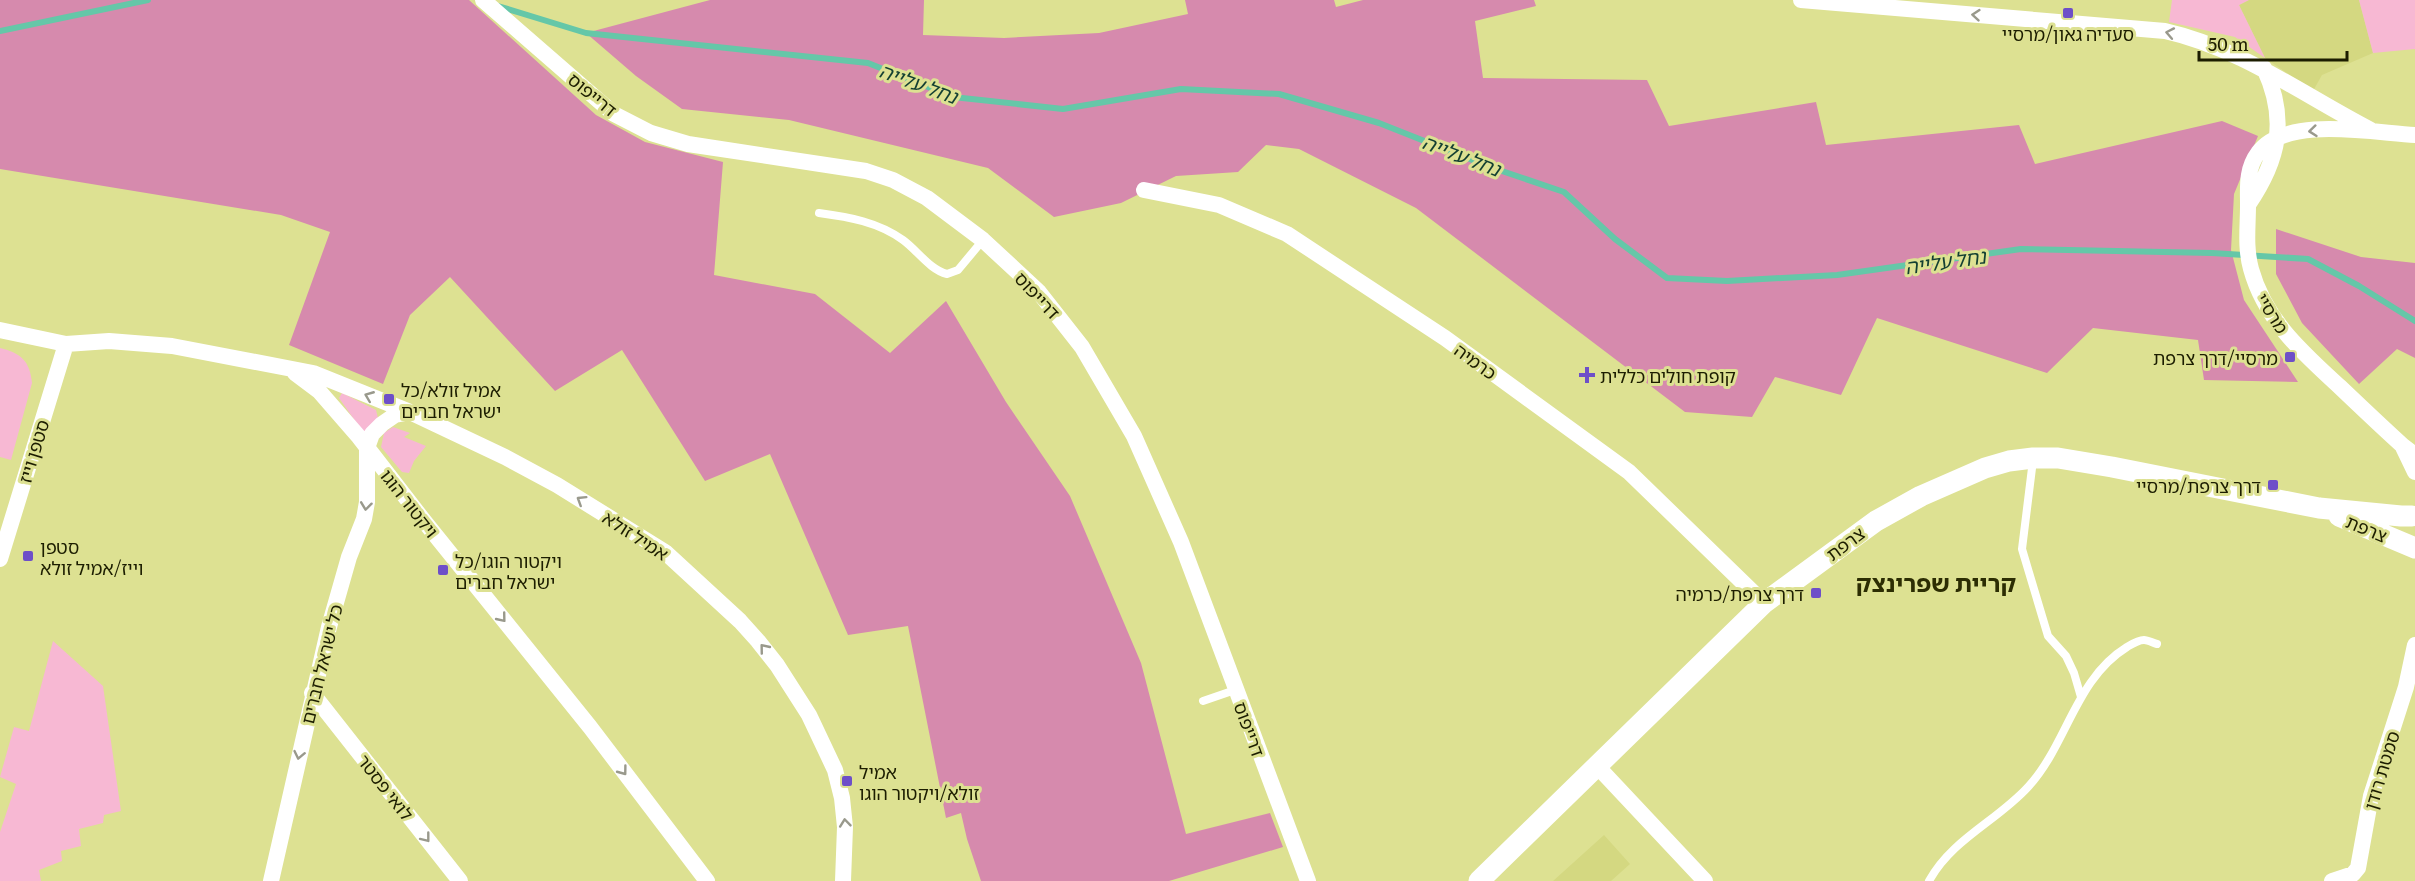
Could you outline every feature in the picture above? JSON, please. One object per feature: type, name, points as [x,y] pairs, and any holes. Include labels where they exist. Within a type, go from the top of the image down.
[{"type":"street","name":"דרייפוס","points":[[483,0],[614,114],[651,133],[688,144],[844,167],[893,180],[927,198],[983,240],[1038,291],[1082,347],[1134,436],[1181,542],[1308,881]]},
{"type":"street","points":[[1801,0],[2165,31],[2192,37],[2264,68],[2331,110],[2371,130]]},
{"type":"street","name":"מרסיי","points":[[2264,68],[2278,111],[2277,137],[2269,170],[2248,205],[2246,242],[2255,285],[2270,314],[2294,344],[2409,451],[2415,472]]},
{"type":"street","points":[[2277,137],[2316,130],[2371,130],[2415,135]]},
{"type":"street","name":"כרמיה","points":[[1144,190],[1219,205],[1287,234],[1435,332],[1629,472],[1764,603]]},
{"type":"street","name":"ויקטור הוגו","points":[[0,330],[66,344],[109,341],[172,346],[288,366],[319,391],[367,448],[590,727],[707,881]]},
{"type":"street","name":"סטפן וייז","points":[[0,559],[66,344]]},
{"type":"street","name":"אמיל זולא","points":[[288,366],[313,373],[410,412],[467,438],[557,485],[665,552],[746,628],[777,665],[809,715],[834,770],[842,798],[845,827],[843,881]]},
{"type":"street","points":[[367,448],[372,434],[382,424],[394,415],[410,412]]},
{"type":"street","name":"כל ישראל חברים","points":[[271,881],[312,693],[349,557],[364,519],[367,502],[367,448]]},
{"type":"street","name":"צרפת","points":[[1479,881],[1764,603],[1876,521],[1912,501],[1985,468],[2009,461],[2058,458],[2319,508],[2394,516],[2414,513]]},
{"type":"street","name":"צרפת","points":[[2319,508],[2415,546]]},
{"type":"street","points":[[2414,513],[2410,528],[2415,546]]},
{"type":"street","name":"סמטת רודן","points":[[2332,881],[2353,874],[2358,868],[2371,796],[2406,687],[2415,645]]},
{"type":"street","name":"לואי פסטר","points":[[312,693],[460,881]]},
{"type":"street","points":[[1597,766],[1705,881]]},
{"type":"lane","points":[[819,213],[856,219],[885,230],[902,240],[936,269],[947,274],[958,270],[983,240]]},
{"type":"lane","points":[[2033,458],[2022,549],[2048,636],[2066,656],[2074,673],[2080,697]]},
{"type":"lane","points":[[1929,881],[1953,849],[2029,786],[2056,747],[2088,684],[2119,652],[2143,640],[2157,644]]},
{"type":"lane","points":[[1203,701],[1235,690]]},
{"type":"shaded area","points":[[0,0],[469,0],[596,115],[645,142],[723,162],[714,275],[815,294],[890,353],[946,301],[1006,402],[1070,496],[1141,663],[1186,834],[1270,813],[1283,847],[1169,881],[981,881],[961,813],[946,818],[908,626],[848,635],[770,454],[705,481],[622,350],[555,391],[450,277],[410,315],[383,384],[289,345],[330,232],[281,215],[0,169]]},
{"type":"shaded area","points":[[710,0],[924,0],[923,35],[1004,38],[1099,33],[1188,14],[1185,0],[1334,0],[1336,7],[1363,0],[1534,0],[1536,6],[1475,21],[1483,78],[1647,80],[1669,126],[1816,102],[1826,145],[2019,125],[2035,164],[2222,121],[2258,136],[2234,194],[2231,250],[2244,300],[2298,382],[2204,380],[2198,340],[2093,328],[2047,373],[1877,318],[1841,395],[1775,377],[1752,417],[1685,412],[1416,208],[1299,149],[1266,145],[1238,172],[1176,176],[1121,203],[1054,217],[988,168],[789,120],[682,109],[636,76],[586,33]]},
{"type":"shaded area","points":[[2172,0],[2249,0],[2239,5],[2265,58],[2235,37],[2169,22]]},
{"type":"shaded area","points":[[2249,0],[2359,0],[2373,53],[2322,75],[2313,91],[2265,58],[2239,5]]},
{"type":"shaded area","points":[[2359,0],[2415,0],[2415,49],[2373,53]]},
{"type":"shaded area","points":[[2276,229],[2361,257],[2415,263],[2415,358],[2397,349],[2359,384],[2302,323],[2276,274]]},
{"type":"shaded area","points":[[0,348],[14,352],[23,359],[29,369],[32,383],[11,460],[0,457]]},
{"type":"shaded area","points":[[342,393],[376,410],[378,418],[365,435],[339,398]]},
{"type":"shaded area","points":[[393,427],[410,433],[404,437],[426,446],[414,461],[409,473],[402,472],[381,447],[384,433]]},
{"type":"shaded area","points":[[53,641],[103,686],[121,811],[104,815],[103,823],[79,829],[81,846],[61,851],[62,861],[39,870],[41,881],[0,881],[0,832],[16,784],[0,777],[14,727],[29,731]]},
{"type":"shaded area","points":[[1604,835],[1630,864],[1611,881],[1553,881]]},
{"type":"waterway","name":"נחל עלייה","points":[[0,31],[148,0]]},
{"type":"waterway","name":"נחל עלייה","points":[[498,6],[586,33],[868,63],[953,97],[1063,109],[1181,89],[1279,94],[1379,123],[1490,167],[1564,192],[1615,239],[1667,278],[1727,281],[1837,275],[2021,249],[2212,253],[2308,259],[2359,286],[2415,321]]},
{"type":"place","name":"סעדיה גאון/מרסיי","points":[[2068,13]]},
{"type":"place","name":"מרסיי/דרך צרפת","points":[[2290,357]]},
{"type":"place","name":"קופת חולים כללית","points":[[1587,375]]},
{"type":"place","name":"אמיל זולא/כל ישראל חברים","points":[[389,399]]},
{"type":"place","name":"דרך צרפת/מרסיי","points":[[2273,485]]},
{"type":"place","name":"סטפן וייז/אמיל זולא","points":[[28,556]]},
{"type":"place","name":"ויקטור הוגו/כל ישראל חברים","points":[[443,570]]},
{"type":"place","name":"דרך צרפת/כרמיה","points":[[1816,593]]},
{"type":"place","name":"אמיל זולא/ויקטור הוגו","points":[[847,781]]},
{"type":"district","name":"קריית שפרינצק","points":[[1936,581]]}]
